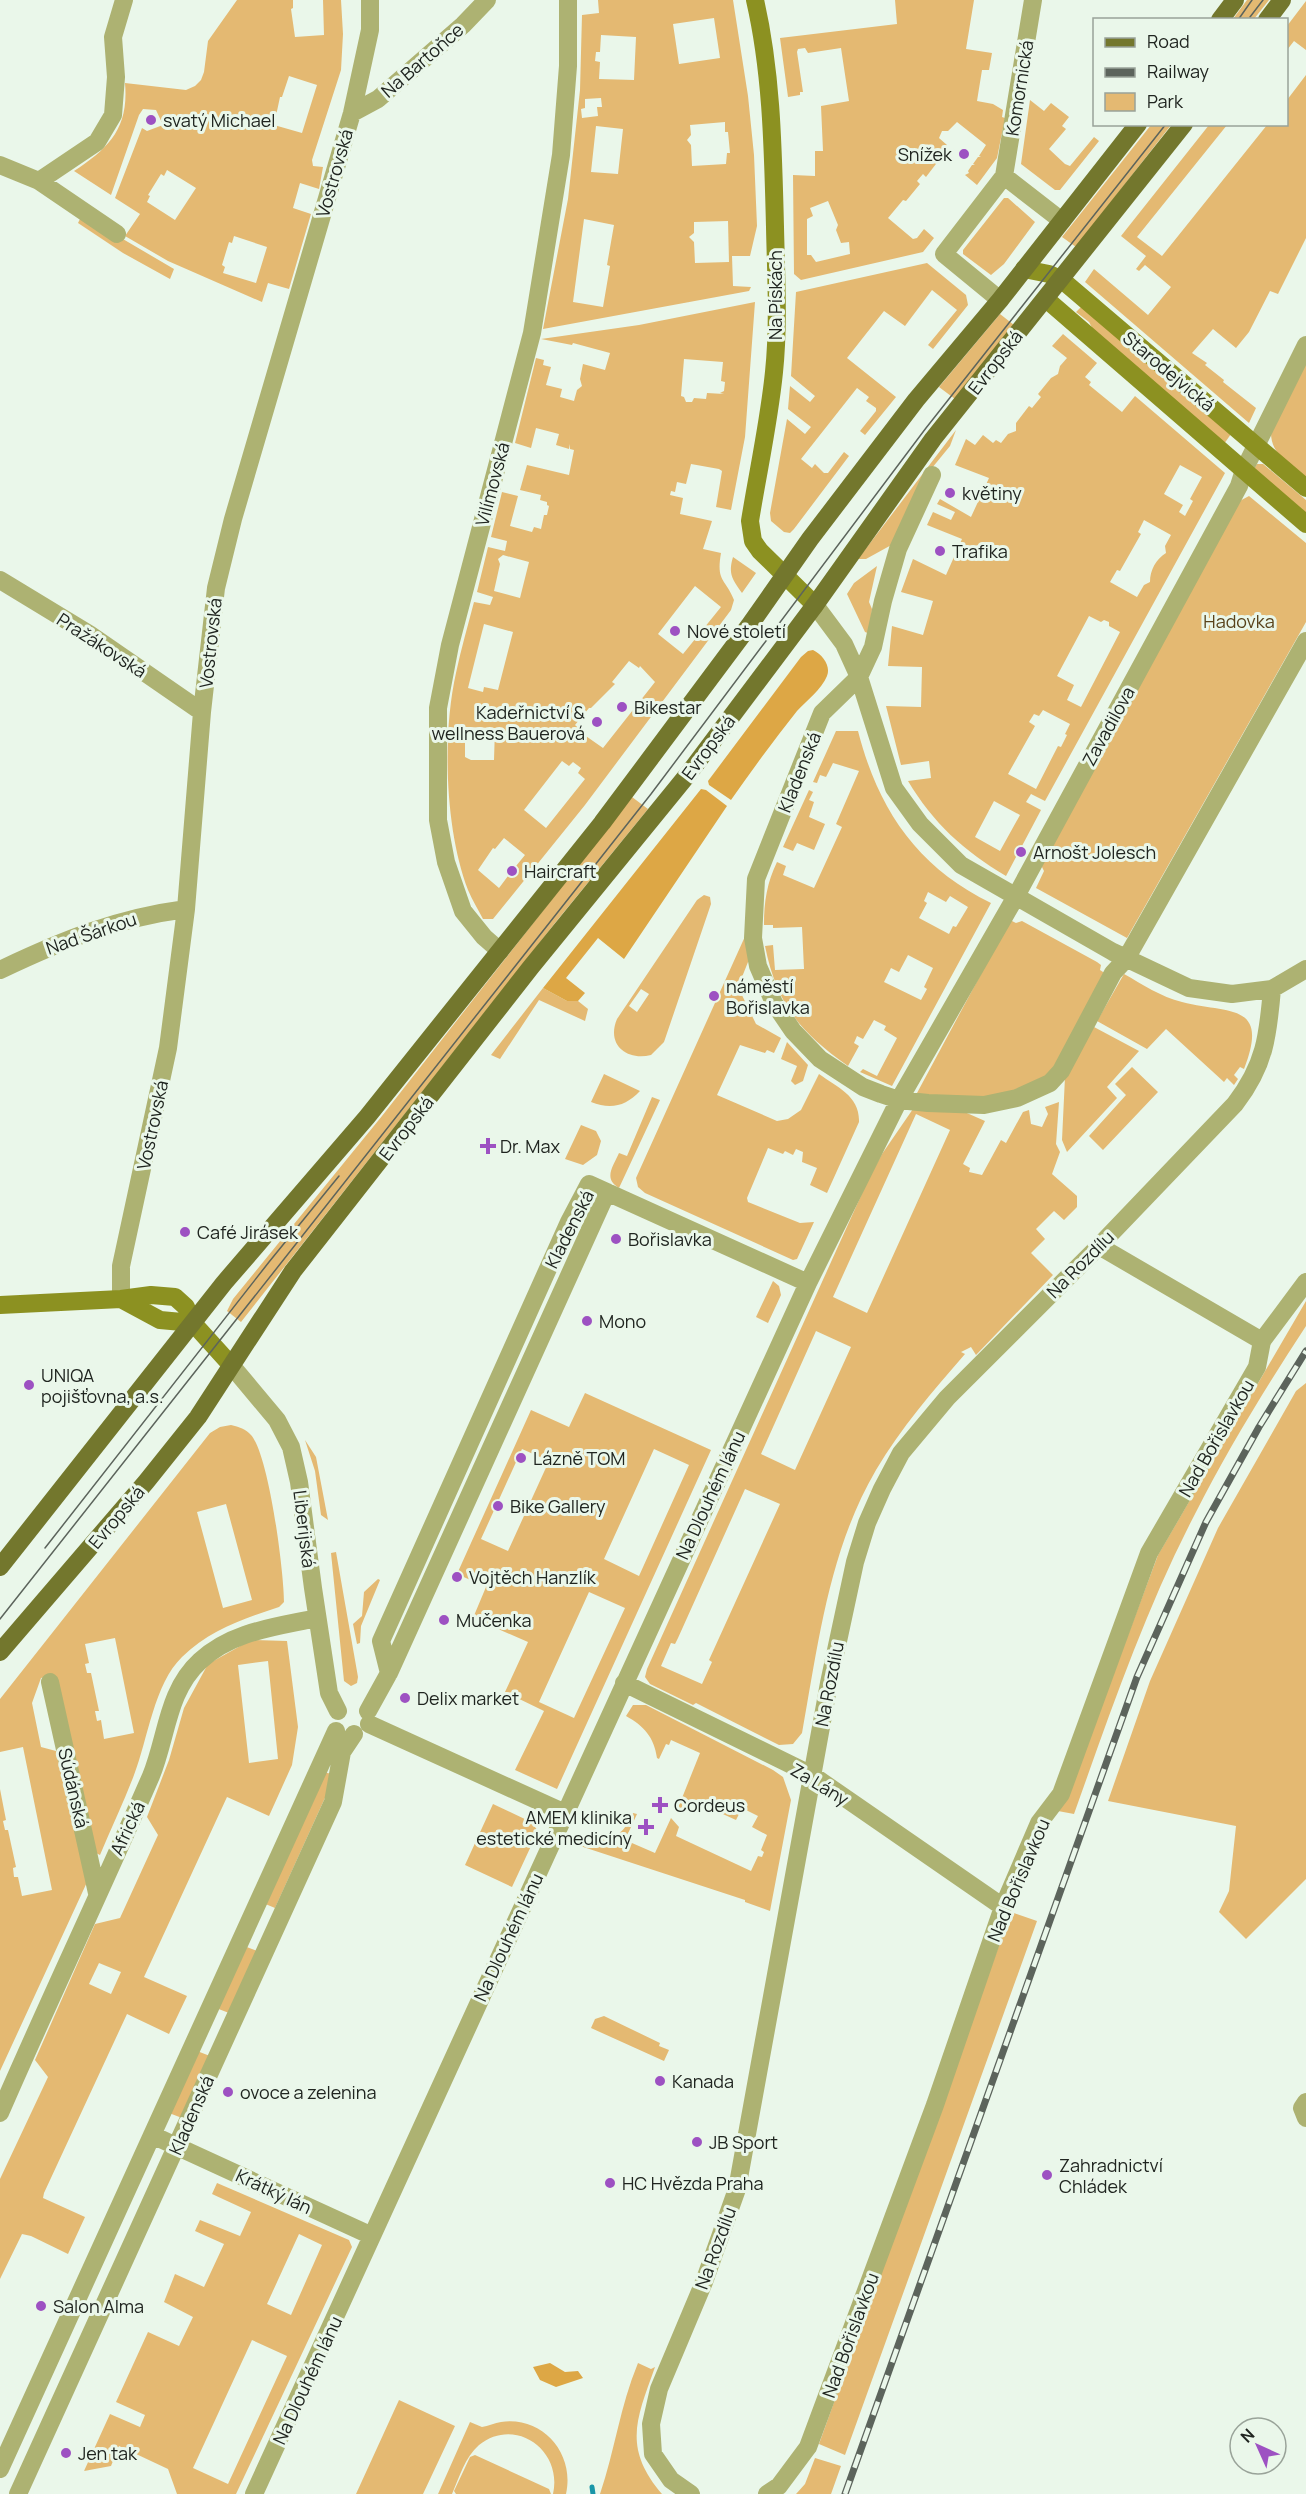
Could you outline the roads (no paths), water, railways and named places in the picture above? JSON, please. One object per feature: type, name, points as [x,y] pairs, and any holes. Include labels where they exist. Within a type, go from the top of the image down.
[{"type":"main road","points":[[1222,18],[1235,0]]},
{"type":"main road","points":[[1268,18],[1282,0]]},
{"type":"main road","name":"Evropská","points":[[0,1567],[228,1278],[367,1117],[602,823],[810,539],[916,400],[1000,300],[1136,126]]},
{"type":"main road","name":"Evropská","points":[[0,1652],[146,1482],[198,1417],[293,1271],[531,967],[681,782],[815,605],[933,439],[1183,126]]},
{"type":"street","points":[[39,180],[97,142],[113,115],[116,77],[113,37],[124,0]]},
{"type":"street","name":"Vostrovská","points":[[121,1299],[122,1266],[168,1048],[186,909],[202,712],[216,588],[233,519],[352,113],[370,30],[370,0]]},
{"type":"street","name":"Na Bartoňce","points":[[352,113],[378,99],[463,25],[487,0]]},
{"type":"street","name":"Vilímovská","points":[[500,951],[484,937],[463,911],[446,862],[438,808],[438,708],[450,645],[532,333],[561,155],[568,66],[568,0]]},
{"type":"street","name":"Na Pískách","points":[[754,0],[767,79],[772,144],[776,290],[774,371],[750,521],[753,541],[785,575]]},
{"type":"street","name":"Komornická","points":[[1004,176],[1033,0]]},
{"type":"street","points":[[0,165],[39,180],[117,234]]},
{"type":"street","points":[[1000,300],[944,254],[1004,176],[1062,221]]},
{"type":"street","name":"Starodejvická","points":[[1024,269],[1049,274],[1062,280],[1306,488]]},
{"type":"street","name":"Starodejvická","points":[[1046,299],[1306,524]]},
{"type":"street","name":"Zavadilova","points":[[899,1100],[1015,898],[1239,486],[1244,470],[1306,345]]},
{"type":"street","points":[[860,677],[873,647],[898,549],[932,475]]},
{"type":"street","points":[[785,575],[815,605],[844,644],[860,677],[894,788],[920,824],[961,865],[1015,898],[1126,959],[1189,988],[1232,994],[1272,989],[1306,969]]},
{"type":"street","name":"Pražákovská","points":[[0,580],[89,634],[202,712]]},
{"type":"street","points":[[808,1283],[899,1100],[984,1104],[1017,1098],[1050,1083],[1061,1071],[1113,973],[1126,959],[1306,640]]},
{"type":"street","name":"Kladenská","points":[[860,677],[822,713],[756,879],[753,938],[758,966],[774,1003],[793,1031],[820,1059],[863,1087],[899,1100]]},
{"type":"street","name":"Nad Šárkou","points":[[0,970],[48,947],[112,923],[149,914],[186,909]]},
{"type":"street","name":"Na Rozdílu","points":[[691,2494],[671,2480],[652,2454],[651,2424],[659,2389],[700,2292],[737,2189],[829,1683],[855,1562],[867,1524],[902,1454],[947,1398],[1099,1246],[1235,1104],[1247,1087],[1267,1040],[1272,989]]},
{"type":"street","name":"Kladenská","points":[[18,2494],[333,1802],[342,1752],[364,1723],[389,1673],[381,1641],[460,1463],[589,1184],[808,1283]]},
{"type":"street","points":[[1099,1246],[1263,1341]]},
{"type":"street","name":"Nad Bořislavkou","points":[[767,2494],[779,2486],[808,2447],[935,2105],[1003,1907],[1039,1823],[1061,1794],[1149,1553],[1257,1367],[1263,1341],[1306,1282]]},
{"type":"street","name":"Na Dlouhém lánu","points":[[254,2494],[808,1283]]},
{"type":"street","points":[[0,1305],[121,1299],[151,1295],[175,1297],[186,1307],[193,1323],[231,1365]]},
{"type":"street","points":[[121,1299],[160,1320],[193,1323]]},
{"type":"street","name":"Liberijská","points":[[231,1365],[277,1420],[291,1447],[300,1482],[329,1693],[338,1711]]},
{"type":"street","name":"Africká","points":[[0,2113],[154,1769],[174,1698],[183,1679],[199,1661],[221,1643],[246,1633],[317,1618]]},
{"type":"street","name":"Súdánská","points":[[50,1682],[98,1893]]},
{"type":"street","name":"Za Lány","points":[[624,1683],[812,1775],[1003,1907]]},
{"type":"street","points":[[338,1711],[355,1706],[363,1707],[364,1723]]},
{"type":"street","name":"Kladenská","points":[[0,2469],[336,1731],[332,1720],[338,1711]]},
{"type":"street","points":[[336,1731],[343,1734],[364,1723]]},
{"type":"street","points":[[364,1723],[566,1813]]},
{"type":"street","points":[[1306,2102],[1302,2108],[1306,2118]]},
{"type":"street","name":"Krátký lán","points":[[152,2134],[372,2236]]},
{"type":"waterway","points":[[592,2487],[593,2494]]},
{"type":"tram line","points":[[1239,18],[1252,0]]},
{"type":"tram line","points":[[1250,17],[1263,0]]},
{"type":"tram line","points":[[0,1619],[651,794],[926,428],[1164,126]]},
{"type":"tram line","points":[[45,1548],[339,1176]]},
{"type":"railway","points":[[845,2494],[1137,1677],[1206,1522],[1259,1427],[1306,1351]]},
{"type":"place","name":"svatý Michael","points":[[151,120]]},
{"type":"place","name":"Snížek","points":[[964,154]]},
{"type":"place","name":"květiny","points":[[950,493]]},
{"type":"place","name":"Trafika","points":[[940,551]]},
{"type":"place","name":"Nové století","points":[[675,631]]},
{"type":"place","name":"Bikestar","points":[[622,707]]},
{"type":"place","name":"Kadeřnictví & wellness Bauerová","points":[[597,722]]},
{"type":"place","name":"Arnošt Jolesch","points":[[1021,852]]},
{"type":"place","name":"Haircraft","points":[[512,871]]},
{"type":"place","name":"náměstí Bořislavka","points":[[714,996]]},
{"type":"place","name":"Dr. Max","points":[[488,1146]]},
{"type":"place","name":"Café Jirásek","points":[[185,1232]]},
{"type":"place","name":"Bořislavka","points":[[616,1239]]},
{"type":"place","name":"Mono","points":[[587,1321]]},
{"type":"place","name":"UNIQA pojišťovna, a.s.","points":[[29,1385]]},
{"type":"place","name":"Lázně TOM","points":[[521,1458]]},
{"type":"place","name":"Bike Gallery","points":[[498,1506]]},
{"type":"place","name":"Vojtěch Hanzlík","points":[[457,1577]]},
{"type":"place","name":"Mučenka","points":[[444,1620]]},
{"type":"place","name":"Delix market","points":[[405,1698]]},
{"type":"place","name":"Cordeus","points":[[660,1805]]},
{"type":"place","name":"AMEM klinika estetické medicíny","points":[[646,1827]]},
{"type":"place","name":"Kanada","points":[[660,2081]]},
{"type":"place","name":"ovoce a zelenina","points":[[228,2092]]},
{"type":"place","name":"JB Sport","points":[[697,2142]]},
{"type":"place","name":"Zahradnictví Chládek","points":[[1047,2175]]},
{"type":"place","name":"HC Hvězda Praha","points":[[610,2183]]},
{"type":"place","name":"Salon Alma","points":[[41,2306]]},
{"type":"place","name":"Jen tak","points":[[66,2453]]},
{"type":"park label","name":"Hadovka","points":[[1239,621]]}]
